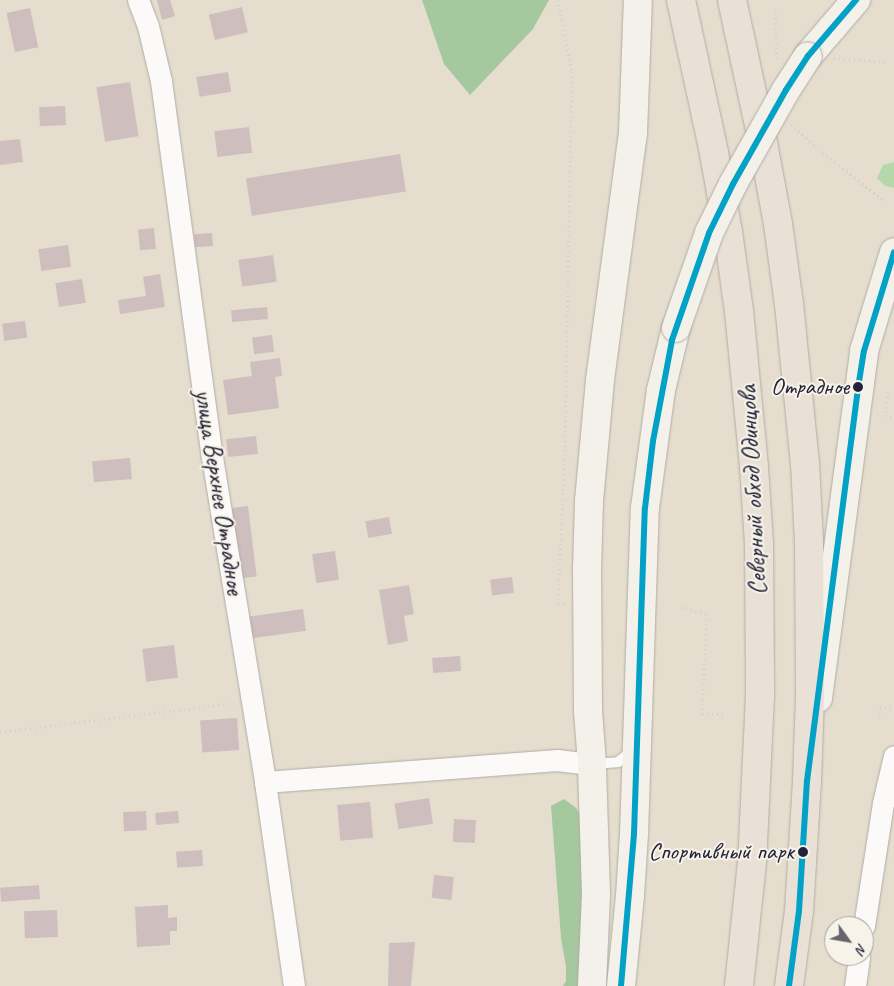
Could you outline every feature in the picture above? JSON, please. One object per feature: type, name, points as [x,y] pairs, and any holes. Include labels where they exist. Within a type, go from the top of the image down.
[{"type":"highway","name":"Северный обход Одинцова","points":[[680,0],[714,153],[728,232],[739,310],[755,477],[760,620],[759,732],[752,862],[739,986]]},
{"type":"highway","name":"Северный обход Одинцова","points":[[732,0],[763,143],[778,224],[797,383],[809,542],[810,696],[807,781],[798,910],[789,986]]},
{"type":"main road","points":[[592,986],[596,894],[592,764],[588,711],[588,501],[605,341],[633,134],[638,0]]},
{"type":"main road","points":[[621,986],[630,896],[645,508],[661,390],[676,328],[709,233],[733,184],[786,90],[808,56],[856,0]]},
{"type":"main road","points":[[807,781],[864,351],[893,256]]},
{"type":"street","name":"улица Верхнее Отрадное","points":[[138,0],[148,26],[161,81],[212,457],[265,782],[294,986]]},
{"type":"street","points":[[866,916],[883,803],[894,756]]},
{"type":"street","points":[[265,782],[557,760],[592,764]]},
{"type":"street","points":[[855,986],[858,966]]},
{"type":"lane","points":[[592,764],[618,762],[637,746]]},
{"type":"path","points":[[558,0],[572,71],[565,449],[558,604]]},
{"type":"path","points":[[775,8],[778,67]]},
{"type":"path","points":[[808,56],[888,62]]},
{"type":"path","points":[[788,121],[815,146],[884,200]]},
{"type":"path","points":[[888,392],[885,416],[894,417]]},
{"type":"path","points":[[681,607],[707,614],[702,714],[723,714]]},
{"type":"path","points":[[0,732],[251,701]]},
{"type":"path","points":[[879,720],[880,707],[894,709]]},
{"type":"green space","points":[[422,0],[549,0],[533,29],[470,95],[444,64]]},
{"type":"green space","points":[[894,162],[894,188],[885,186],[877,178],[883,165]]},
{"type":"green space","points":[[564,799],[576,808],[584,821],[579,986],[563,986],[566,981],[566,967],[561,938],[551,806]]},
{"type":"building","points":[[157,0],[170,0],[175,16],[162,20]]},
{"type":"building","points":[[242,7],[248,32],[215,40],[209,15]]},
{"type":"building","points":[[30,8],[38,47],[15,52],[7,13]]},
{"type":"building","points":[[228,72],[231,92],[200,97],[196,77]]},
{"type":"building","points":[[130,82],[139,136],[105,142],[96,87]]},
{"type":"building","points":[[65,106],[66,125],[40,126],[39,107]]},
{"type":"building","points":[[249,127],[252,153],[217,157],[214,131]]},
{"type":"building","points":[[20,139],[23,162],[0,165],[0,141]]},
{"type":"building","points":[[400,154],[406,192],[252,216],[246,178]]},
{"type":"building","points":[[154,228],[156,249],[140,250],[138,229]]},
{"type":"building","points":[[212,233],[213,246],[195,247],[194,234]]},
{"type":"building","points":[[68,245],[71,267],[41,271],[38,249]]},
{"type":"building","points":[[273,255],[277,282],[242,287],[238,260]]},
{"type":"building","points":[[160,274],[165,307],[120,314],[118,300],[146,296],[143,277]]},
{"type":"building","points":[[82,279],[86,303],[59,307],[55,283]]},
{"type":"building","points":[[267,307],[268,319],[232,322],[231,310]]},
{"type":"building","points":[[25,321],[27,338],[4,341],[2,324]]},
{"type":"building","points":[[272,335],[274,352],[254,354],[252,337]]},
{"type":"building","points":[[280,358],[282,376],[275,377],[279,408],[228,415],[223,380],[252,376],[250,362]]},
{"type":"building","points":[[256,436],[258,454],[228,457],[226,439]]},
{"type":"building","points":[[130,458],[132,479],[94,482],[92,461]]},
{"type":"building","points":[[248,506],[257,576],[239,579],[230,508]]},
{"type":"building","points":[[389,517],[392,534],[368,538],[365,521]]},
{"type":"building","points":[[335,551],[339,580],[316,583],[312,554]]},
{"type":"building","points":[[512,577],[514,593],[492,596],[490,580]]},
{"type":"building","points":[[409,585],[414,614],[404,616],[408,641],[388,645],[379,590]]},
{"type":"building","points":[[303,609],[306,631],[247,639],[244,617]]},
{"type":"building","points":[[174,645],[178,678],[146,682],[142,649]]},
{"type":"building","points":[[460,656],[461,671],[433,673],[432,658]]},
{"type":"building","points":[[237,718],[239,750],[202,753],[200,721]]},
{"type":"building","points":[[429,798],[433,824],[398,829],[394,803]]},
{"type":"building","points":[[370,802],[373,838],[340,841],[337,805]]},
{"type":"building","points":[[146,811],[147,830],[124,831],[123,812]]},
{"type":"building","points":[[178,811],[179,823],[156,825],[155,813]]},
{"type":"building","points":[[454,819],[476,820],[475,843],[453,842]]},
{"type":"building","points":[[202,850],[203,866],[177,868],[176,852]]},
{"type":"building","points":[[434,875],[454,877],[451,900],[432,898]]},
{"type":"building","points":[[39,885],[40,899],[1,902],[0,888]]},
{"type":"building","points":[[168,905],[168,918],[177,917],[177,931],[170,931],[170,945],[137,947],[135,907]]},
{"type":"building","points":[[57,910],[58,937],[25,938],[24,911]]},
{"type":"building","points":[[415,942],[411,986],[388,986],[389,943]]},
{"type":"transit line","points":[[621,986],[634,834],[645,508],[653,441],[672,340],[709,233],[733,184],[786,90],[808,56],[856,0]]},
{"type":"transit line","points":[[789,986],[799,911],[807,781],[858,388],[864,351],[894,252]]},
{"type":"place","name":"Отрадное","points":[[858,387]]},
{"type":"place","name":"Спортивный парк","points":[[803,852]]}]
